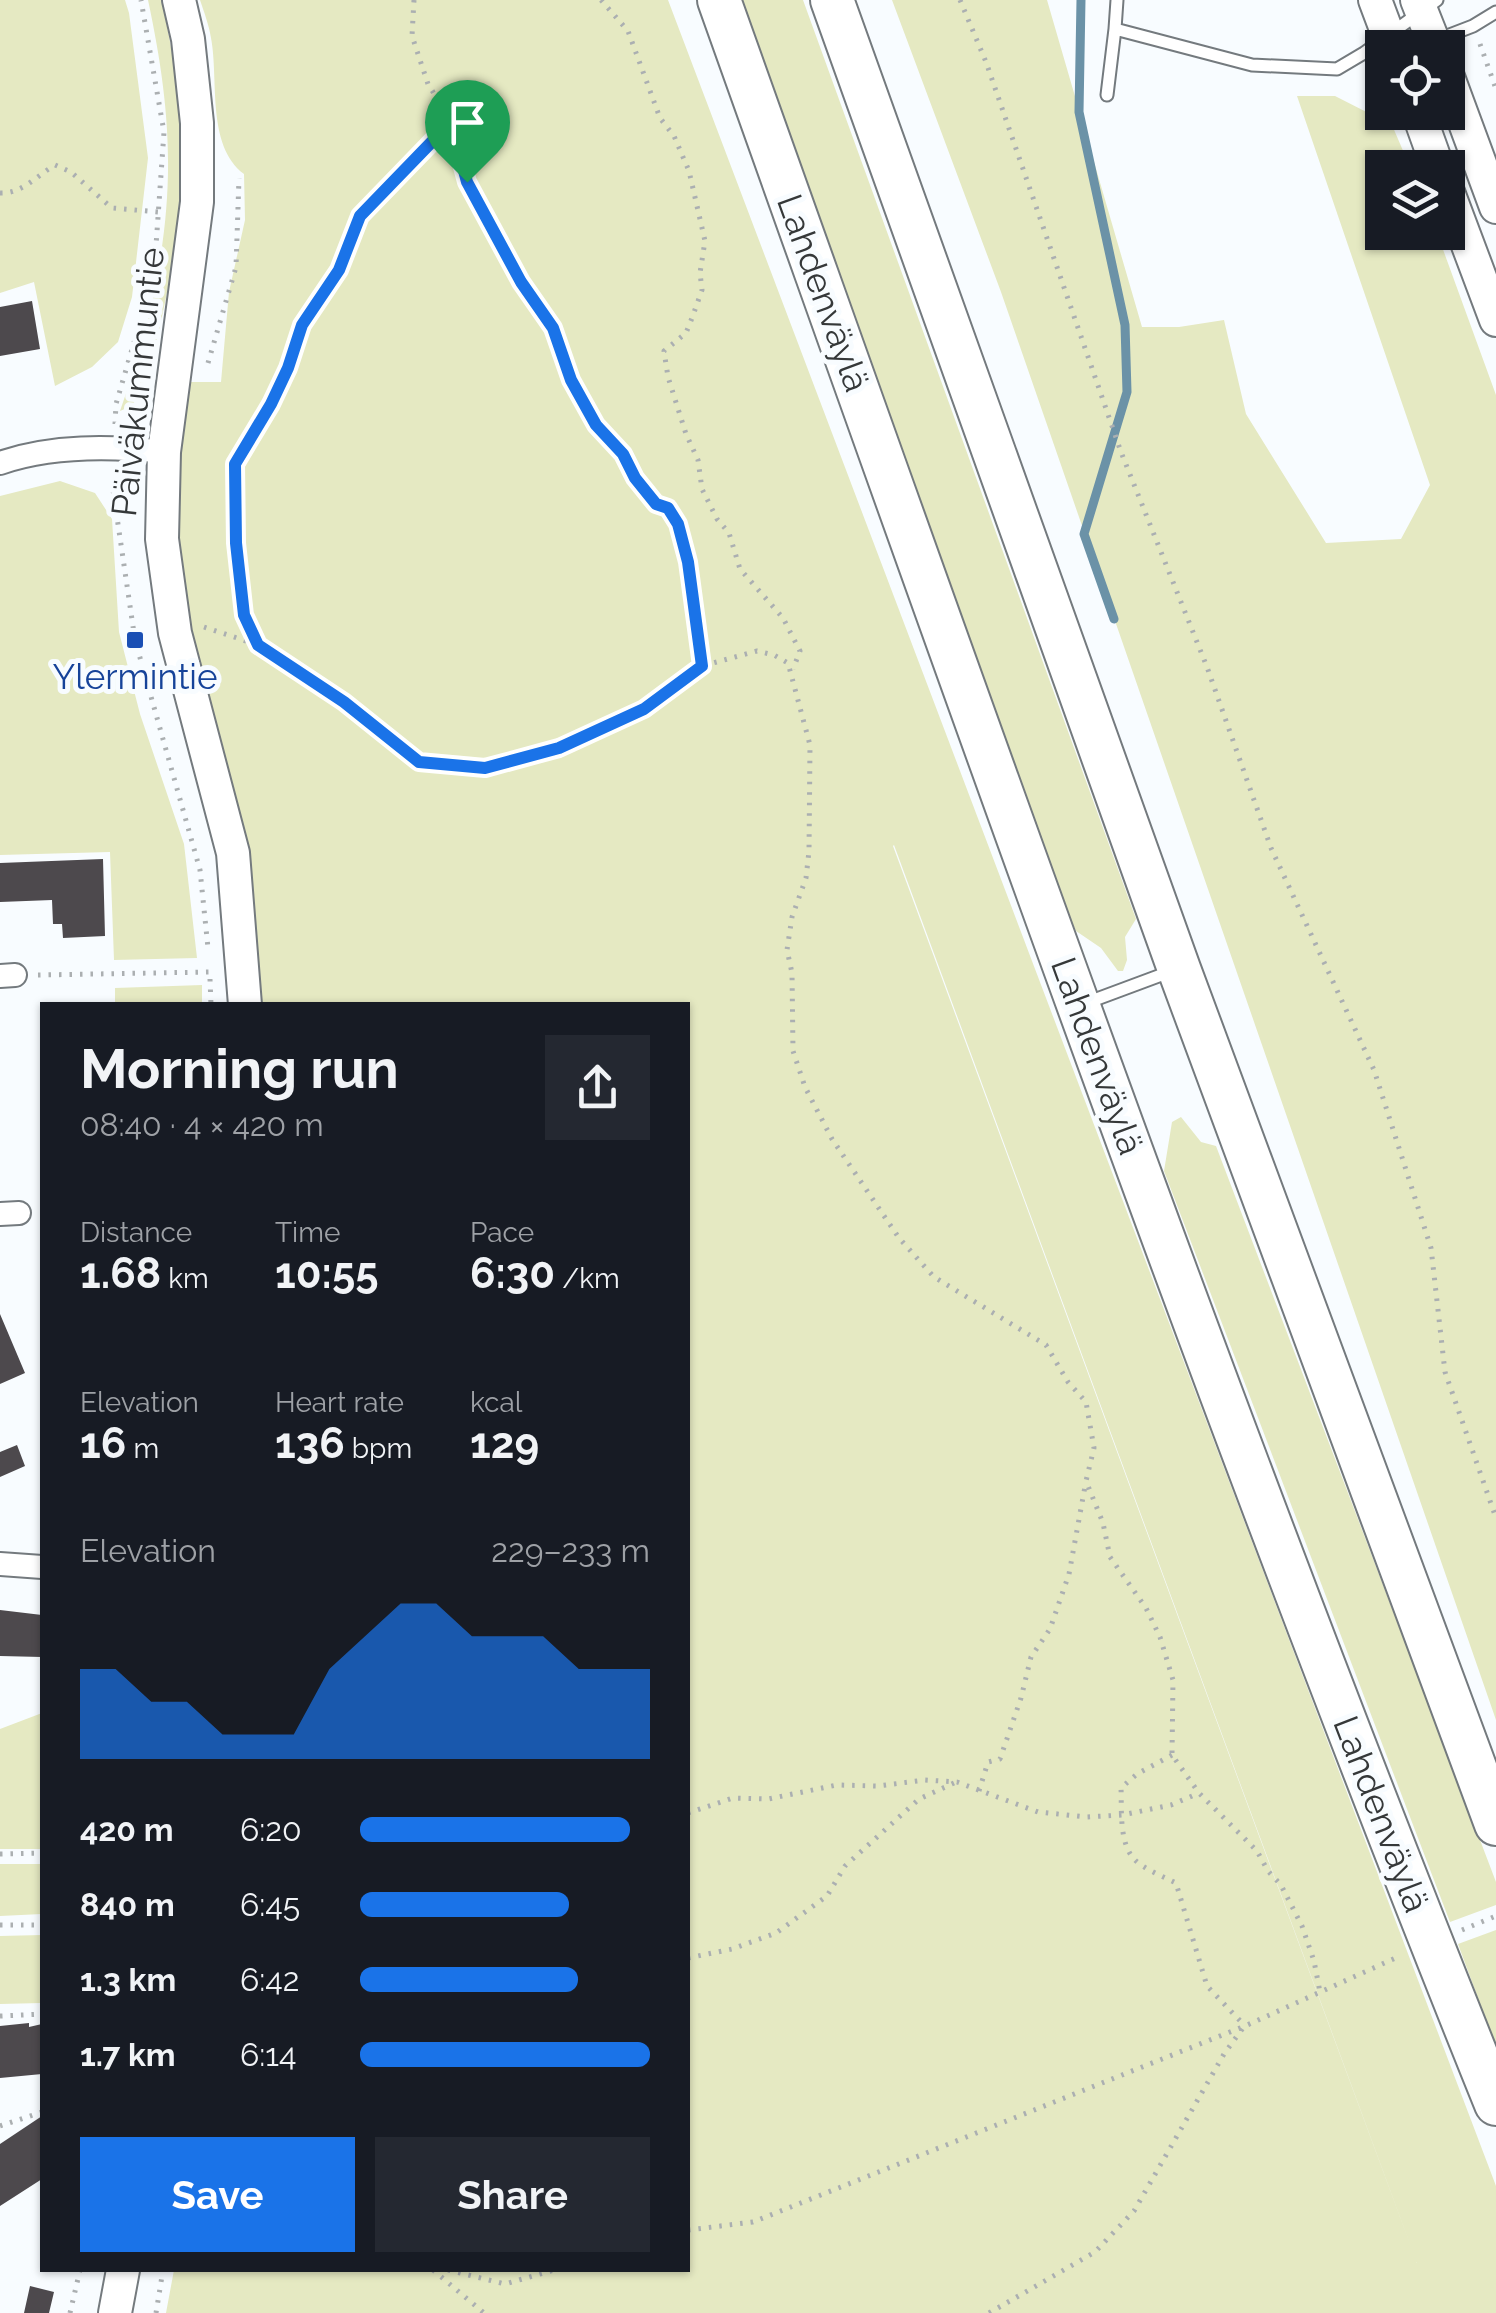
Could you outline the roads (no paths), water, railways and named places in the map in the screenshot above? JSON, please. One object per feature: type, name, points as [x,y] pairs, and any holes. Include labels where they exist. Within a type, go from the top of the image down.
[{"type":"highway","name":"Lahdenväylä","points":[[719,0],[1077,1006],[1380,1816],[1496,2104]]},
{"type":"highway","points":[[832,0],[1179,968],[1496,1824]]},
{"type":"street","name":"Päiväkummuntie","points":[[179,0],[188,39],[197,122],[198,202],[164,452],[162,539],[172,617],[233,853],[245,1002]]},
{"type":"street","points":[[1374,0],[1386,30]]},
{"type":"street","points":[[1425,3],[1432,30]]},
{"type":"street","points":[[1465,123],[1496,207]]},
{"type":"street","points":[[1465,237],[1496,320]]},
{"type":"street","points":[[0,463],[114,446],[164,452]]},
{"type":"street","points":[[0,1564],[40,1567]]},
{"type":"street","points":[[115,2313],[122,2272]]},
{"type":"lane","points":[[1107,95],[1117,0]]},
{"type":"lane","points":[[1401,30],[1425,3]]},
{"type":"lane","points":[[1465,30],[1496,12]]},
{"type":"lane","points":[[1115,30],[1252,65],[1337,69],[1365,55]]},
{"type":"lane","points":[[1077,1006],[1179,968]]},
{"type":"waterway","points":[[1081,0],[1079,112],[1125,325],[1127,392],[1084,534],[1114,619]]},
{"type":"place","name":"Ylermintie","points":[[135,640]]}]
